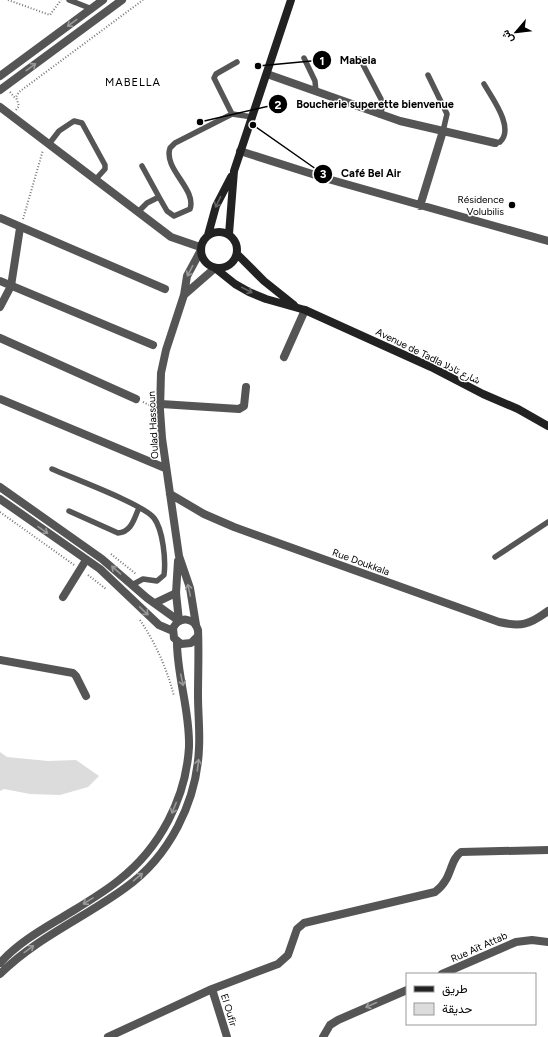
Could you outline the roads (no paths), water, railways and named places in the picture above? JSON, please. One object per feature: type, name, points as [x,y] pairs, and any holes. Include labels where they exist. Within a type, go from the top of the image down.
[{"type":"main road","points":[[208,235],[218,232],[228,234],[236,243],[237,254],[231,264],[221,268],[215,268],[205,262],[201,249],[208,235],[216,206],[234,171],[291,0]]},
{"type":"main road","points":[[228,234],[234,171]]},
{"type":"main road","name":"Avenue de Tadla شارع تادلا","points":[[237,254],[264,281],[301,309]]},
{"type":"main road","name":"Avenue de Tadla شارع تادلا","points":[[215,268],[235,284],[249,292],[266,299],[301,309],[431,367],[483,394],[518,409],[548,426]]},
{"type":"street","points":[[0,76],[103,0]]},
{"type":"street","points":[[0,90],[122,0]]},
{"type":"street","points":[[267,74],[380,115],[495,143]]},
{"type":"street","points":[[0,107],[171,237],[201,249]]},
{"type":"street","points":[[420,206],[443,131]]},
{"type":"street","points":[[240,152],[420,206],[548,241]]},
{"type":"street","points":[[0,218],[20,228],[165,289]]},
{"type":"street","points":[[0,308],[11,286],[20,228]]},
{"type":"street","name":"Oulad Hassoun","points":[[196,625],[190,588],[179,556],[165,468],[160,407],[161,373],[164,359],[184,295],[187,276],[201,249]]},
{"type":"street","points":[[184,295],[215,268]]},
{"type":"street","points":[[0,281],[153,345]]},
{"type":"street","points":[[284,357],[301,309]]},
{"type":"street","points":[[0,338],[136,399]]},
{"type":"street","points":[[160,407],[239,410],[244,406],[246,387]]},
{"type":"street","points":[[0,399],[165,468]]},
{"type":"street","points":[[0,487],[102,559],[132,585],[179,621],[189,620],[196,625],[198,631],[199,748],[197,771],[186,808],[172,836],[159,855],[143,873],[126,888],[36,944],[0,974]]},
{"type":"street","name":"Rue Doukkala","points":[[170,494],[197,511],[234,527],[499,622],[519,626],[528,624],[548,611]]},
{"type":"street","points":[[0,499],[113,580],[159,625],[173,631],[177,642],[177,656],[188,717],[189,747],[181,790],[163,831],[140,860],[119,880],[31,937],[0,963]]},
{"type":"street","points":[[22,514],[28,506]]},
{"type":"street","name":"Oulad Hassoun","points":[[179,556],[176,593],[179,621]]},
{"type":"street","points":[[62,597],[86,560]]},
{"type":"street","points":[[155,603],[176,593]]},
{"type":"street","points":[[173,631],[179,621]]},
{"type":"street","points":[[177,642],[188,644],[197,637]]},
{"type":"street","points":[[0,660],[73,673],[86,696]]},
{"type":"street","points":[[108,1037],[212,988],[272,966],[283,960],[288,955],[297,929],[304,923],[435,892],[446,883],[455,858],[461,852],[548,850]]},
{"type":"street","name":"Rue Aït Attab","points":[[444,973],[516,942],[524,940],[548,942]]},
{"type":"street","name":"El Oufir","points":[[212,988],[227,1037]]},
{"type":"street","points":[[323,1037],[330,1025],[338,1020],[406,990]]},
{"type":"lane","points":[[69,0],[92,9]]},
{"type":"lane","points":[[304,58],[315,81],[316,92]]},
{"type":"lane","points":[[360,59],[381,99],[383,105],[380,115]]},
{"type":"lane","points":[[232,114],[214,78],[216,74],[237,62]]},
{"type":"lane","points":[[428,75],[447,114],[443,131]]},
{"type":"lane","points":[[484,84],[505,123],[505,137],[500,142],[495,143]]},
{"type":"lane","points":[[142,166],[167,211],[174,216],[190,209],[192,200],[169,159],[170,148],[175,143],[232,114],[253,117]]},
{"type":"lane","points":[[49,144],[59,131],[74,122],[82,123],[105,165],[105,169],[96,179]]},
{"type":"lane","points":[[138,212],[147,203],[159,197]]},
{"type":"lane","points":[[52,469],[149,513],[159,527],[164,572],[162,577],[158,581],[143,579],[132,585]]},
{"type":"lane","points":[[68,511],[118,533],[127,531],[130,528],[139,508]]},
{"type":"lane","points":[[495,557],[548,522]]},
{"type":"place","name":"Mabela","points":[[258,66]]},
{"type":"place","name":"Boucherie superette bienvenue","points":[[200,122]]},
{"type":"place","name":"Café Bel Air","points":[[253,125]]},
{"type":"place","name":"Résidence Volubilis","points":[[512,205]]},
{"type":"district","name":"MABELLA","points":[[133,82]]}]
